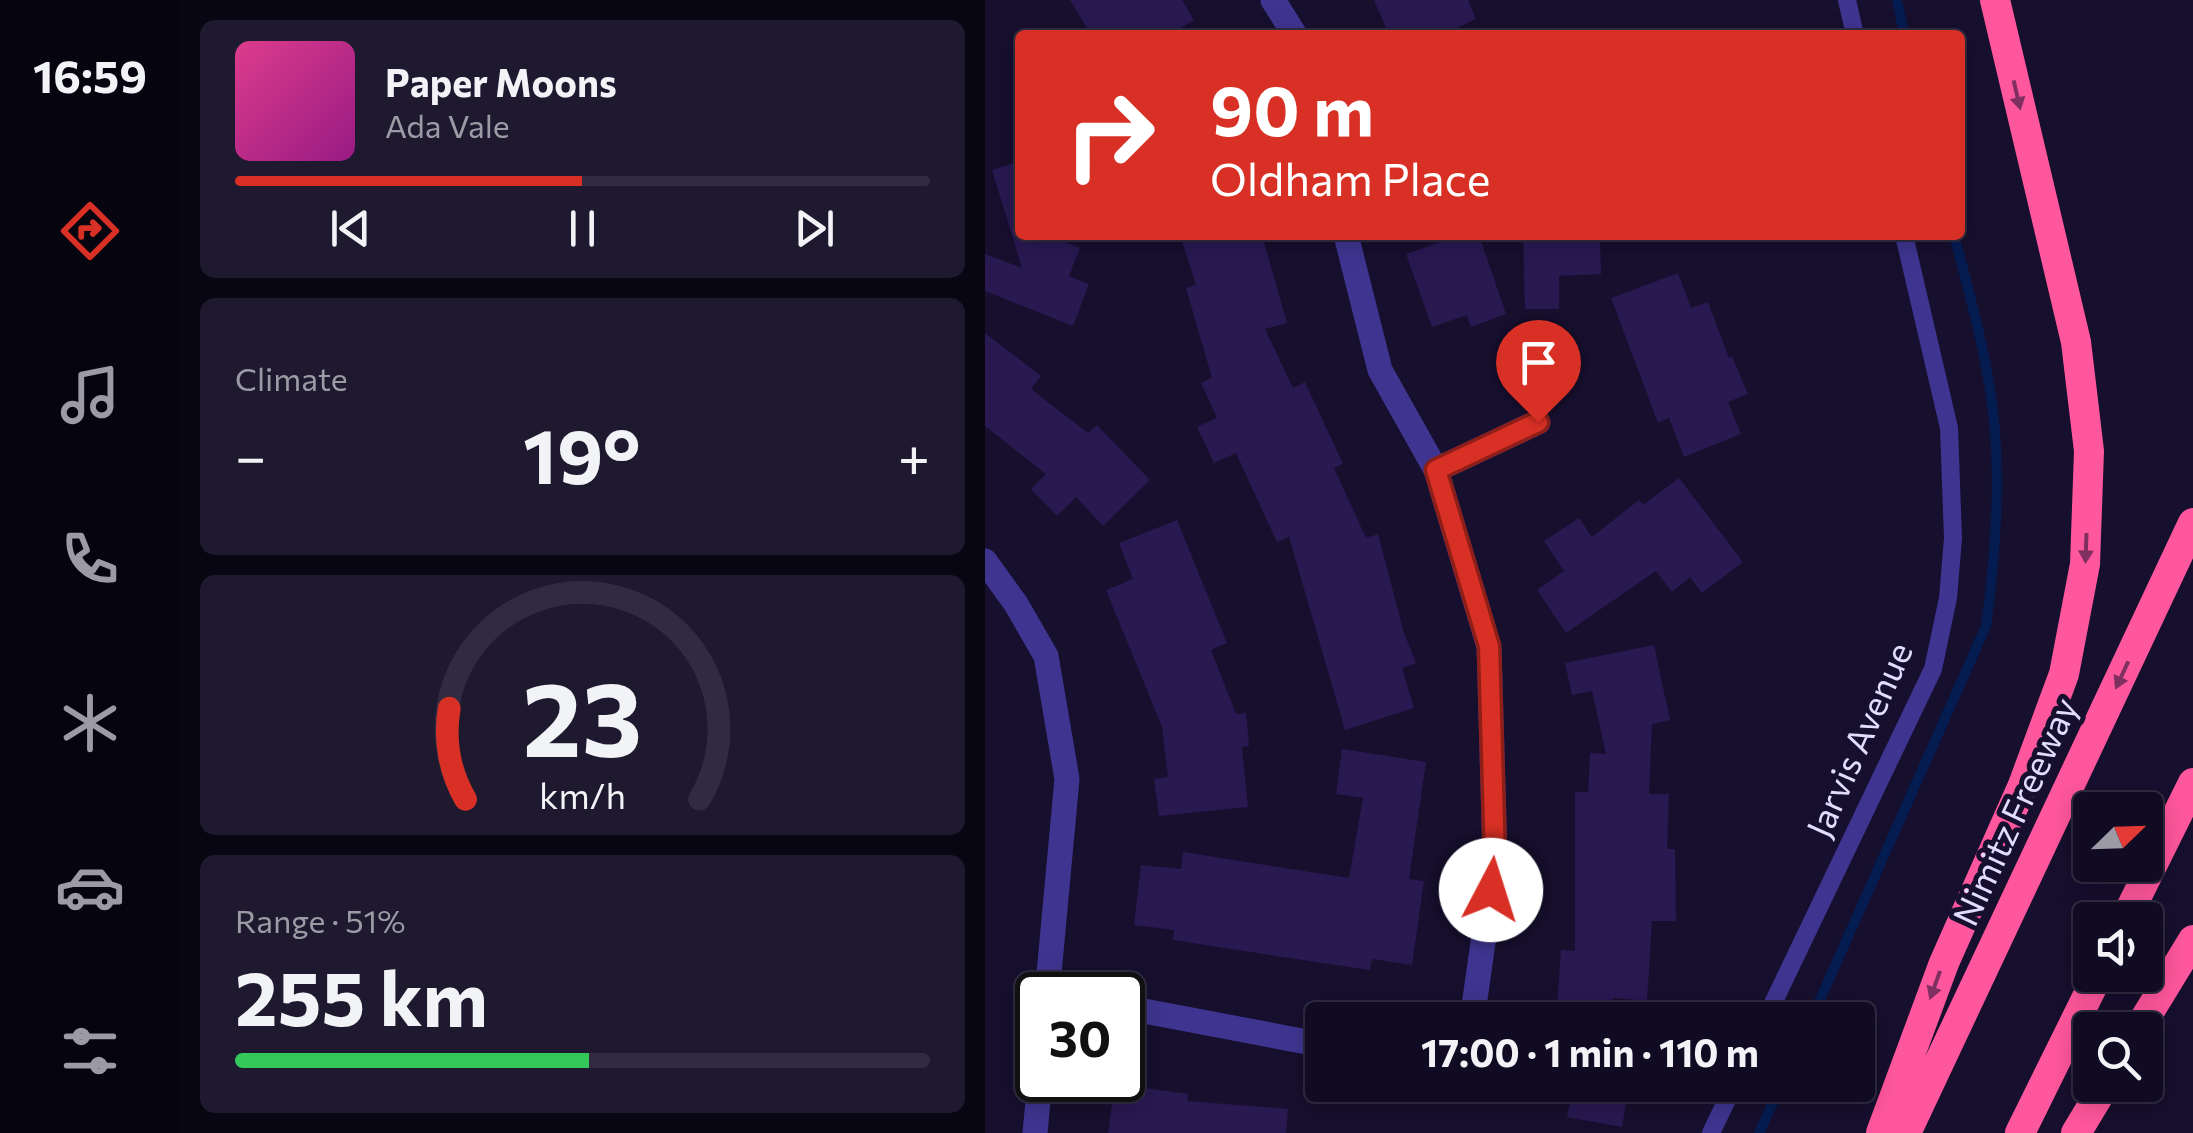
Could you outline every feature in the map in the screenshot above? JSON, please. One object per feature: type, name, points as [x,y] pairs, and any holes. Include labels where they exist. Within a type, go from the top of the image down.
[{"type":"highway","points":[[1881,1133],[1944,963],[2023,785],[2064,674],[2085,564],[2089,451],[2075,342],[1995,0]]},
{"type":"highway","name":"Nimitz Freeway","points":[[1906,1133],[2193,523]]},
{"type":"highway","points":[[2134,902],[2193,783]]},
{"type":"highway","points":[[2149,1012],[2193,940]]},
{"type":"highway","points":[[2020,1133],[2090,992]]},
{"type":"highway","points":[[2075,1133],[2094,1102]]},
{"type":"street","points":[[1273,0],[1292,30]]},
{"type":"street","points":[[1348,240],[1380,370],[1436,470],[1489,646],[1495,858],[1475,1002]]},
{"type":"street","points":[[1436,470],[1538,422]]},
{"type":"street","points":[[985,561],[1046,656],[1067,779],[1053,972]]},
{"type":"street","points":[[1145,1011],[1305,1042]]},
{"type":"street","points":[[1035,1133],[1037,1102]]},
{"type":"lane","points":[[1847,0],[1854,30]]},
{"type":"lane","name":"Jarvis Avenue","points":[[1774,1002],[1933,669],[1948,598],[1953,538],[1949,428],[1905,240]]},
{"type":"lane","points":[[1711,1133],[1725,1102]]},
{"type":"building","points":[[1070,0],[1182,0],[1194,20],[1177,30],[1088,30]]},
{"type":"building","points":[[1374,0],[1468,0],[1476,19],[1458,30],[1387,30]]},
{"type":"building","points":[[1015,163],[1015,240],[1060,240],[1080,248],[1069,276],[1089,284],[1073,326],[985,291],[985,254],[1022,268],[992,170]]},
{"type":"building","points":[[1182,240],[1263,240],[1287,323],[1265,329],[1293,388],[1305,382],[1343,464],[1334,468],[1366,538],[1378,534],[1404,633],[1416,663],[1402,668],[1414,708],[1345,730],[1289,537],[1277,542],[1236,453],[1214,463],[1197,427],[1217,418],[1201,383],[1212,378],[1186,288],[1196,285]]},
{"type":"building","points":[[1446,240],[1481,240],[1506,314],[1471,327],[1467,315],[1432,327],[1406,254]]},
{"type":"building","points":[[1523,240],[1600,240],[1601,274],[1559,276],[1559,309],[1525,309]]},
{"type":"building","points":[[1678,273],[1691,308],[1708,302],[1729,358],[1732,356],[1748,394],[1728,402],[1741,434],[1684,457],[1669,418],[1658,423],[1611,298]]},
{"type":"building","points":[[985,333],[1041,376],[1031,389],[1088,433],[1097,425],[1150,480],[1103,526],[1076,497],[1057,516],[1031,489],[1046,474],[985,426]]},
{"type":"building","points":[[1679,478],[1743,562],[1702,593],[1690,577],[1672,592],[1656,571],[1566,633],[1537,590],[1564,571],[1544,541],[1579,518],[1592,537],[1639,500],[1643,505]]},
{"type":"building","points":[[1177,520],[1227,643],[1211,650],[1236,714],[1246,713],[1249,746],[1242,747],[1248,807],[1159,816],[1154,779],[1168,777],[1162,727],[1106,590],[1133,579],[1119,543]]},
{"type":"building","points":[[1654,645],[1670,720],[1652,724],[1649,794],[1669,794],[1667,849],[1675,849],[1676,921],[1652,921],[1647,1001],[1613,998],[1613,1002],[1557,1002],[1561,950],[1575,951],[1575,792],[1588,792],[1590,753],[1606,754],[1592,691],[1572,695],[1565,663]]},
{"type":"building","points":[[1342,749],[1426,762],[1409,879],[1424,881],[1412,965],[1372,959],[1370,970],[1173,940],[1174,930],[1134,925],[1141,865],[1181,869],[1183,852],[1349,878],[1363,798],[1336,794]]},
{"type":"building","points":[[1145,1088],[1188,1094],[1187,1101],[1288,1109],[1286,1133],[1108,1133],[1112,1102],[1145,1102]]},
{"type":"building","points":[[1570,1102],[1626,1102],[1622,1127],[1567,1117]]},
{"type":"waterway","points":[[1897,0],[1903,30]]},
{"type":"waterway","points":[[1819,1002],[1986,626],[1996,515],[1994,421],[1981,340],[1955,240]]},
{"type":"waterway","points":[[1759,1133],[1773,1102]]},
{"type":"route","points":[[1491,890],[1495,858],[1489,646],[1436,470],[1538,422]]}]
